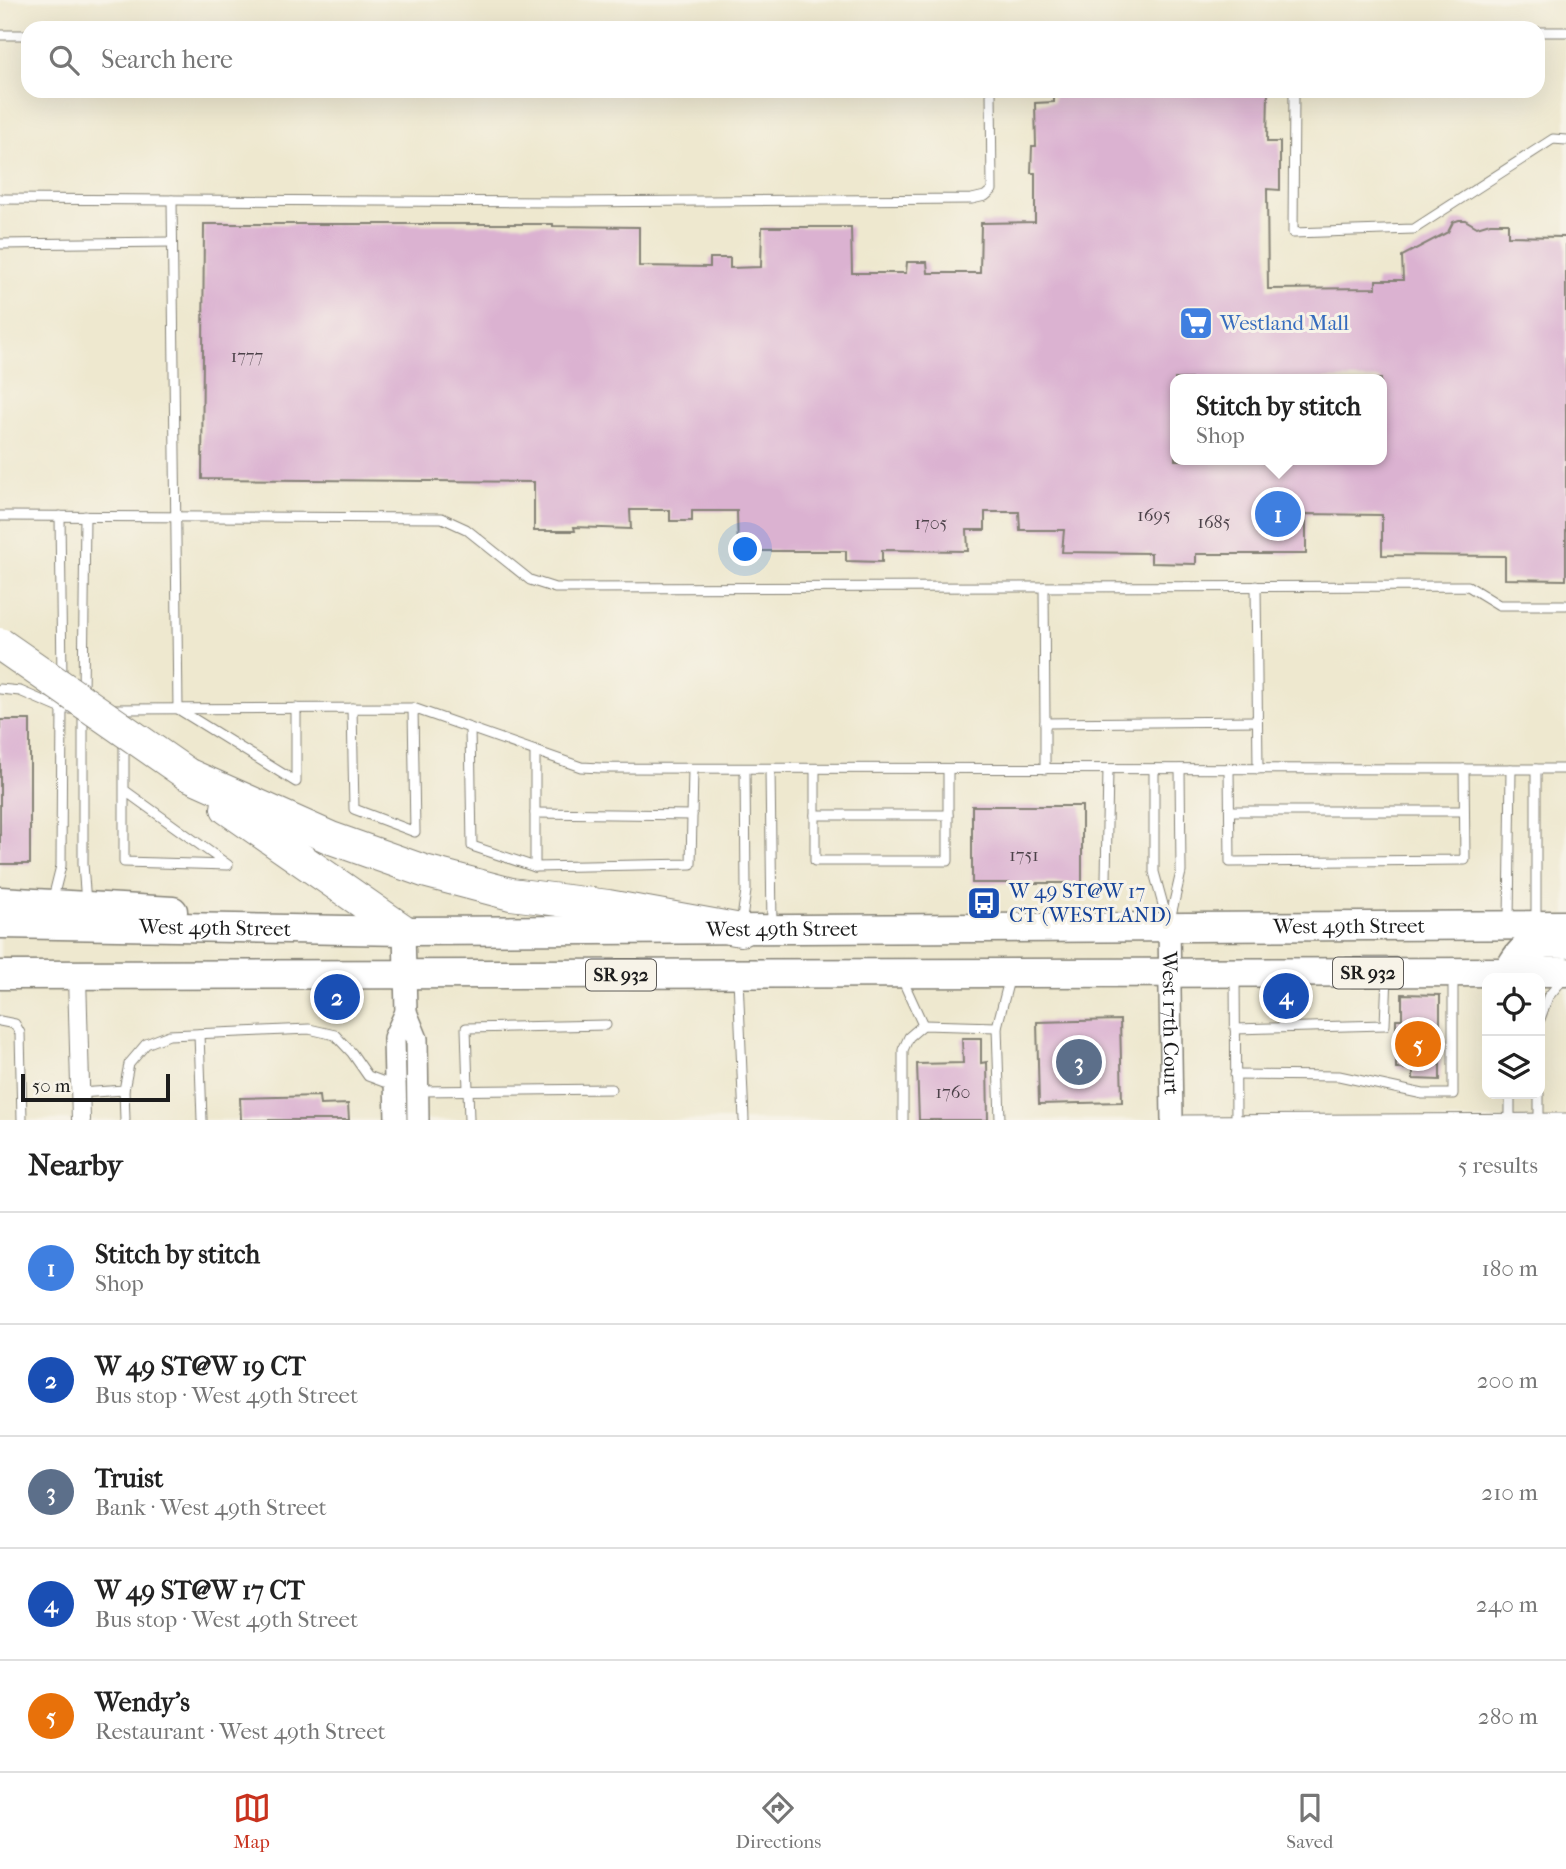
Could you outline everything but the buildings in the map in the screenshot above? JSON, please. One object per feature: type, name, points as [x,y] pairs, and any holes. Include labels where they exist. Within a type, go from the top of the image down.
[{"type":"highway","points":[[0,644],[187,774],[233,813],[404,931]]},
{"type":"highway","points":[[187,774],[331,838],[425,871],[511,894],[608,906],[741,929]]},
{"type":"main road","points":[[0,901],[254,918],[300,930]]},
{"type":"main road","name":"West 49th Street","points":[[0,924],[404,931],[1566,925]]},
{"type":"main road","points":[[1509,973],[1518,953],[1525,948],[1534,944],[1566,944]]},
{"type":"main road","name":"West 49th Street","points":[[0,975],[1482,974]]},
{"type":"main road","name":"West 49th Street","points":[[1545,974],[1566,974]]},
{"type":"street","name":"West 17th Court","points":[[1169,925],[1172,1120]]},
{"type":"street","points":[[404,931],[406,1012],[417,1039],[418,1120]]},
{"type":"street","points":[[77,976],[81,1120]]},
{"type":"street","points":[[396,1120],[394,1038],[406,1012]]},
{"type":"lane","points":[[1545,32],[1566,32]]},
{"type":"lane","points":[[0,35],[21,35]]},
{"type":"lane","points":[[0,199],[567,202],[972,199],[985,196],[992,190],[991,98]]},
{"type":"lane","points":[[1294,98],[1293,233],[1414,229],[1553,139],[1566,140]]},
{"type":"lane","points":[[172,200],[178,709]]},
{"type":"lane","points":[[0,244],[172,242]]},
{"type":"lane","points":[[0,516],[442,518],[466,528],[530,580],[555,588],[1468,586],[1499,605],[1566,605]]},
{"type":"lane","points":[[52,903],[61,866],[60,516]]},
{"type":"lane","points":[[85,516],[83,864],[87,905]]},
{"type":"lane","points":[[1256,586],[1258,769]]},
{"type":"lane","points":[[1044,587],[1045,769]]},
{"type":"lane","points":[[0,689],[20,691],[62,709],[413,708],[581,767],[1566,769]]},
{"type":"lane","points":[[178,709],[296,782],[296,708]]},
{"type":"lane","points":[[352,708],[354,809],[415,832],[413,708]]},
{"type":"lane","points":[[124,709],[124,790],[124,862],[228,865],[124,790]]},
{"type":"lane","points":[[1045,723],[1257,722]]},
{"type":"lane","points":[[470,728],[472,846],[535,867],[691,864],[693,769]]},
{"type":"lane","points":[[535,751],[535,867]]},
{"type":"lane","points":[[741,929],[746,891],[745,769]]},
{"type":"lane","points":[[770,769],[772,929]]},
{"type":"lane","points":[[815,769],[815,862],[948,861],[948,769]]},
{"type":"lane","points":[[1106,880],[1108,769]]},
{"type":"lane","points":[[1154,769],[1154,872],[1169,925]]},
{"type":"lane","points":[[1169,925],[1181,872],[1180,769]]},
{"type":"lane","points":[[1229,769],[1230,862],[1244,862],[1465,860],[1464,769]]},
{"type":"lane","points":[[1511,769],[1522,925]]},
{"type":"lane","points":[[1522,925],[1536,769]]},
{"type":"lane","points":[[1230,811],[1464,811]]},
{"type":"lane","points":[[535,813],[692,815]]},
{"type":"lane","points":[[815,815],[948,815]]},
{"type":"lane","points":[[1235,972],[1236,1119]]},
{"type":"lane","points":[[1235,1075],[1339,1076],[1423,1094],[1453,1094],[1453,972]]},
{"type":"lane","points":[[900,973],[923,1026]]},
{"type":"lane","points":[[1235,1029],[1385,1025],[1387,973]]},
{"type":"lane","points":[[738,974],[744,1120]]},
{"type":"lane","points":[[1545,1005],[1548,997],[1566,974]]},
{"type":"lane","points":[[1000,1120],[997,1027],[1011,975]]},
{"type":"lane","points":[[0,1021],[15,1024],[20,1033],[22,1120]]},
{"type":"lane","points":[[469,1120],[466,1028],[606,1025]]},
{"type":"lane","points":[[903,1120],[904,1051],[909,1037],[923,1026],[997,1027]]},
{"type":"lane","points":[[125,1120],[124,1090],[129,1064],[146,1044],[169,1035],[309,1029],[335,1035],[368,1076],[384,1082],[395,1082]]},
{"type":"lane","points":[[199,1034],[202,1120]]},
{"type":"lane","points":[[418,1091],[611,1088]]},
{"type":"lane","points":[[80,1093],[124,1090]]},
{"type":"lane","points":[[1510,1099],[1510,1117]]},
{"type":"lane","points":[[1539,1099],[1539,1118]]},
{"type":"lane","points":[[1185,1120],[1566,1118]]},
{"type":"place","name":"Westland Mall","points":[[1196,323]]},
{"type":"place","name":"Stitch by stitch","points":[[1278,514]]},
{"type":"place","name":"W 49 ST@W 17 CT (WESTLAND)","points":[[984,903]]},
{"type":"place","name":"W 49 ST@W 17 CT","points":[[1286,996]]},
{"type":"place","name":"W 49 ST@W 19 CT","points":[[337,997]]},
{"type":"place","name":"Wendy's","points":[[1418,1044]]},
{"type":"place","name":"Truist","points":[[1079,1062]]}]
